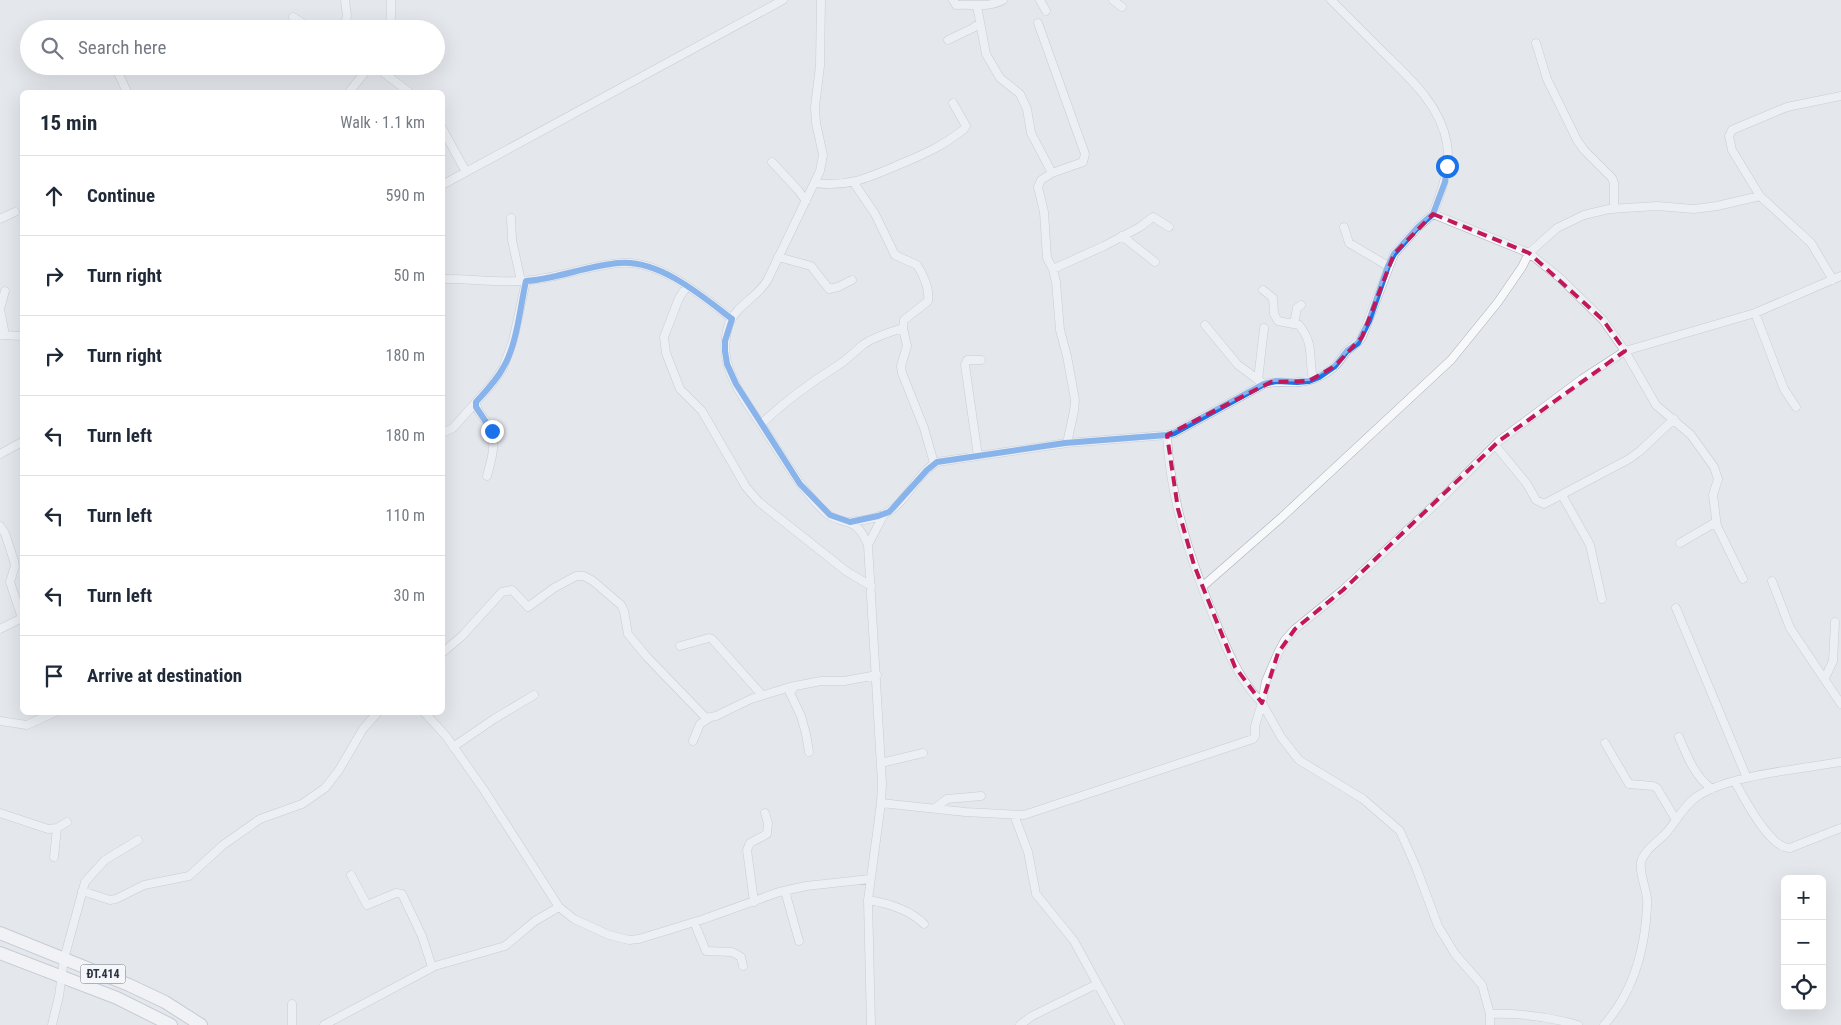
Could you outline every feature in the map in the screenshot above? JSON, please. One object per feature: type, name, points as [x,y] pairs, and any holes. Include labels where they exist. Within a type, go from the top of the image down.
[{"type":"main road","name":"ĐT.414","points":[[0,934],[156,997],[201,1025]]},
{"type":"main road","points":[[0,952],[117,998],[171,1025]]},
{"type":"street","points":[[346,0],[347,20]]},
{"type":"street","points":[[390,20],[391,0]]},
{"type":"street","points":[[445,183],[783,0]]},
{"type":"street","points":[[821,0],[820,66],[815,108],[816,123],[823,155],[820,171],[763,287],[732,319],[725,341],[725,351],[727,364],[736,384],[800,484],[825,511],[835,518],[850,522],[861,531],[868,545],[877,675],[882,802],[868,900],[871,1025]]},
{"type":"street","points":[[953,0],[956,5],[977,6],[994,4],[1003,0]]},
{"type":"street","points":[[1040,0],[1046,11]]},
{"type":"street","points":[[1113,0],[1122,6]]},
{"type":"street","points":[[850,522],[884,514],[893,508],[934,463],[1067,443],[1167,435],[1174,433],[1261,382],[1297,382],[1313,379],[1335,366],[1347,351],[1358,343],[1394,254],[1418,227],[1433,214],[1445,182],[1447,144],[1441,125],[1429,102],[1414,82],[1331,0]]},
{"type":"street","points":[[977,6],[989,61],[1000,78],[1020,94],[1027,108],[1031,133],[1052,173]]},
{"type":"street","points":[[293,17],[298,20]]},
{"type":"street","points":[[948,40],[973,28],[980,22]]},
{"type":"street","points":[[1038,23],[1085,154],[1084,160],[1081,163],[1052,173],[1041,180],[1038,187],[1044,212],[1047,258],[1053,269],[1056,282],[1060,330],[1075,400],[1067,443]]},
{"type":"street","points":[[1536,43],[1547,79],[1577,140],[1584,150],[1612,178],[1614,183],[1614,204]]},
{"type":"street","points":[[119,75],[126,90]]},
{"type":"street","points":[[351,90],[363,75]]},
{"type":"street","points":[[387,75],[406,90]]},
{"type":"street","points":[[1832,280],[1810,243],[1760,196],[1730,145],[1729,136],[1731,131],[1787,106],[1841,96]]},
{"type":"street","points":[[815,183],[826,185],[854,182],[938,149],[965,129],[966,123],[953,103]]},
{"type":"street","points":[[445,134],[466,172]]},
{"type":"street","points":[[772,162],[806,201]]},
{"type":"street","points":[[854,182],[875,214],[895,255],[917,265],[923,276],[929,296],[928,301],[906,317],[903,328],[907,346],[901,366],[924,428],[934,463]]},
{"type":"street","points":[[1202,586],[1282,517],[1451,360],[1498,302],[1529,253],[1557,228],[1567,222],[1614,204],[1694,209],[1717,206],[1760,196]]},
{"type":"street","points":[[0,219],[15,212]]},
{"type":"street","points":[[1433,214],[1529,253],[1560,278],[1604,320],[1625,351],[1656,405],[1691,435],[1714,467],[1718,477],[1718,484],[1713,495],[1716,522],[1743,579]]},
{"type":"street","points":[[1053,269],[1122,236],[1153,217],[1169,227]]},
{"type":"street","points":[[445,432],[453,428],[476,402],[503,368],[508,358],[513,341],[523,281],[512,240],[511,218]]},
{"type":"street","points":[[1344,227],[1349,242],[1388,266]]},
{"type":"street","points":[[1122,236],[1155,262]]},
{"type":"street","points":[[778,257],[811,266],[829,289],[852,280]]},
{"type":"street","points":[[445,279],[523,281],[622,262],[644,265],[687,286],[732,319]]},
{"type":"street","points":[[882,802],[1014,816],[1024,815],[1253,739],[1266,681],[1285,640],[1295,629],[1343,590],[1496,445],[1582,379],[1625,351],[1755,313],[1841,276]]},
{"type":"street","points":[[687,286],[676,304],[664,336],[666,352],[680,389],[702,411],[746,487],[759,502],[839,566],[871,586]]},
{"type":"street","points":[[1264,290],[1273,298],[1274,314],[1278,321],[1299,325],[1306,333],[1310,343],[1313,379]]},
{"type":"street","points":[[5,291],[0,309],[3,335],[20,336]]},
{"type":"street","points":[[1294,324],[1297,308],[1301,305]]},
{"type":"street","points":[[1755,313],[1784,389],[1796,407]]},
{"type":"street","points":[[1205,325],[1238,365],[1261,382]]},
{"type":"street","points":[[761,424],[792,396],[838,366],[864,344],[884,334],[903,328]]},
{"type":"street","points":[[1261,382],[1264,328]]},
{"type":"street","points":[[978,456],[965,365],[967,360],[981,360]]},
{"type":"street","points":[[476,402],[476,407],[488,423],[494,441],[493,454],[487,476]]},
{"type":"street","points":[[1496,445],[1527,484],[1537,501],[1544,504],[1640,451],[1674,419]]},
{"type":"street","points":[[1167,435],[1178,509],[1194,565],[1235,667],[1262,703],[1281,737],[1299,760],[1363,799],[1400,831],[1438,926],[1456,954],[1482,986],[1490,1014],[1490,1025]]},
{"type":"street","points":[[0,454],[20,443]]},
{"type":"street","points":[[1562,495],[1590,545],[1602,599]]},
{"type":"street","points":[[868,545],[884,514]]},
{"type":"street","points":[[1680,543],[1716,522]]},
{"type":"street","points":[[0,526],[5,533],[14,561],[15,566],[10,582],[20,612]]},
{"type":"street","points":[[445,650],[462,636],[502,592],[512,590],[528,607],[566,580],[576,576],[584,576],[593,581],[621,605],[626,619],[628,634],[700,713],[706,718],[710,718]]},
{"type":"street","points":[[1772,581],[1790,628],[1841,704]]},
{"type":"street","points":[[1676,608],[1747,778]]},
{"type":"street","points":[[0,629],[20,619]]},
{"type":"street","points":[[1824,678],[1837,660],[1835,622]]},
{"type":"street","points":[[680,646],[712,638],[762,695]]},
{"type":"street","points":[[692,741],[700,724],[762,695],[821,680],[844,681],[877,675]]},
{"type":"street","points":[[795,686],[790,693],[801,716],[809,752]]},
{"type":"street","points":[[453,746],[534,695]]},
{"type":"street","points":[[0,721],[27,725],[49,715]]},
{"type":"street","points":[[82,891],[110,900],[116,899],[144,885],[188,876],[222,845],[260,819],[302,804],[325,788],[340,770],[363,729],[375,715]]},
{"type":"street","points":[[427,715],[453,746],[490,798],[559,907],[574,919],[609,935],[629,940],[638,939],[785,891],[806,886],[870,879]]},
{"type":"street","points":[[1679,737],[1694,770],[1704,783],[1712,789]]},
{"type":"street","points":[[1605,743],[1629,784],[1656,787],[1676,820]]},
{"type":"street","points":[[881,763],[923,753]]},
{"type":"street","points":[[1604,1025],[1616,1012],[1635,974],[1645,931],[1648,900],[1641,866],[1642,860],[1646,852],[1667,832],[1694,798],[1712,789],[1747,778],[1841,762]]},
{"type":"street","points":[[1735,782],[1760,824],[1782,847],[1790,848],[1841,828]]},
{"type":"street","points":[[935,808],[947,799],[981,796]]},
{"type":"street","points":[[0,813],[48,829],[57,828],[67,822]]},
{"type":"street","points":[[754,902],[748,850],[750,843],[767,834],[768,824],[765,813]]},
{"type":"street","points":[[1014,816],[1028,852],[1036,894],[1074,941],[1120,1025]]},
{"type":"street","points":[[54,857],[57,828]]},
{"type":"street","points":[[52,1025],[59,996],[64,959],[82,891],[90,875],[105,860],[138,840]]},
{"type":"street","points":[[351,875],[367,905],[372,905],[396,893],[402,894],[422,936],[432,967]]},
{"type":"street","points":[[785,891],[799,941]]},
{"type":"street","points":[[868,900],[893,906],[919,918],[924,924]]},
{"type":"street","points":[[324,1025],[432,967],[505,946],[535,921],[559,907]]},
{"type":"street","points":[[694,922],[706,951],[732,952],[741,957],[743,966]]},
{"type":"street","points":[[1020,1025],[1032,1016],[1097,984]]},
{"type":"street","points":[[292,1004],[292,1025]]},
{"type":"street","points":[[1490,1014],[1562,1020],[1578,1025]]},
{"type":"highlighted area","points":[[1433,214],[1529,253],[1603,320],[1625,351],[1499,441],[1343,590],[1295,629],[1278,653],[1262,703],[1235,667],[1194,565],[1178,509],[1167,435],[1271,382],[1309,381],[1335,366],[1362,337],[1394,254]]},
{"type":"route","points":[[492,431],[476,407],[476,402],[492,384],[508,358],[526,281],[622,262],[644,265],[687,286],[732,319],[725,341],[725,351],[727,364],[736,384],[800,484],[825,511],[835,518],[850,522],[878,516],[889,512],[927,470],[937,462],[1065,443],[1167,435],[1264,384],[1276,381],[1309,381],[1319,377],[1335,366],[1362,337],[1394,254],[1418,227],[1433,214],[1445,182],[1447,166]]}]
